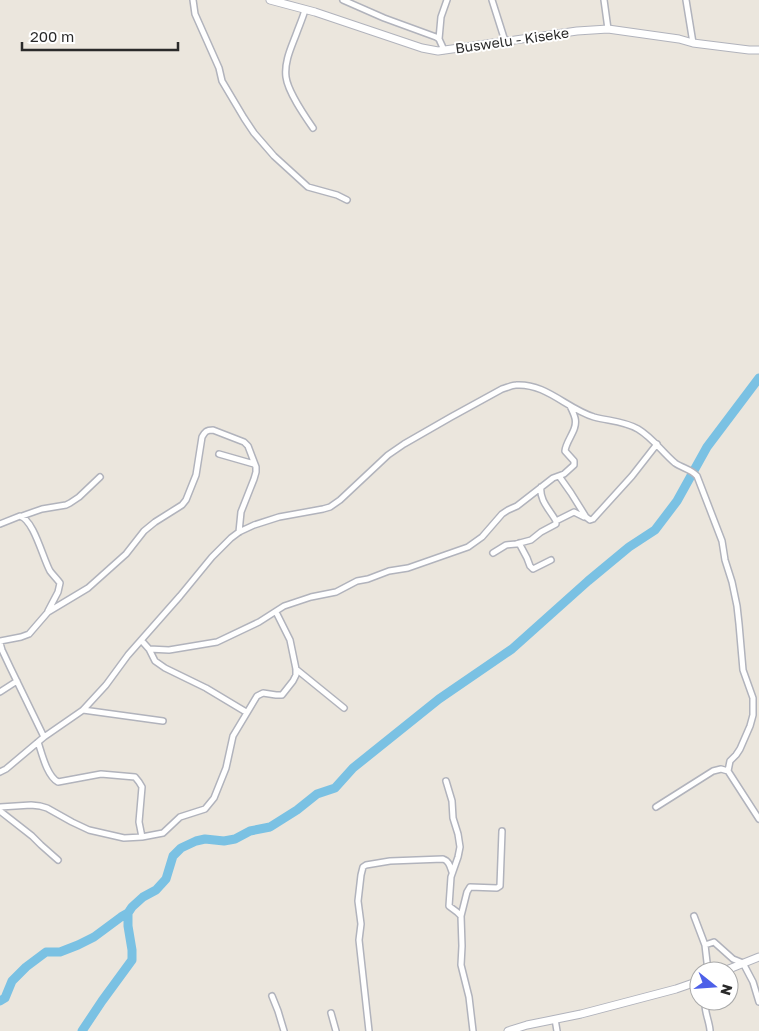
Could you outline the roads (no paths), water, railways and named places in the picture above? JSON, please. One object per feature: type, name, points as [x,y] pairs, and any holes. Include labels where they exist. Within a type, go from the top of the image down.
[{"type":"main road","name":"Buswelu - Kiseke","points":[[270,0],[422,48],[444,50],[577,31],[608,29],[759,50]]},
{"type":"main road","points":[[739,965],[759,957]]},
{"type":"main road","points":[[508,1031],[527,1025],[590,1012],[689,984]]},
{"type":"street","points":[[193,0],[196,14],[219,68],[222,81],[254,133],[274,156],[308,187],[337,195],[347,200]]},
{"type":"street","points":[[342,0],[440,39]]},
{"type":"street","points":[[444,50],[440,39],[441,17],[447,0]]},
{"type":"street","points":[[492,0],[505,41]]},
{"type":"street","points":[[604,0],[608,29]]},
{"type":"street","points":[[686,0],[693,42]]},
{"type":"street","points":[[305,10],[287,60],[286,76],[290,89],[303,114],[313,128]]},
{"type":"street","points":[[0,772],[44,737],[83,710],[212,557],[231,538],[254,525],[279,517],[330,507],[388,455],[502,389],[515,385],[539,388],[592,416],[621,422],[636,428],[646,434],[676,464],[697,476],[722,541],[725,560],[732,582],[739,624],[743,670],[756,708],[740,749],[730,762],[728,771]]},
{"type":"street","points":[[149,649],[169,650],[217,642],[259,622],[290,603],[336,592],[356,581],[368,579],[389,571],[402,570],[468,547],[482,537],[502,514],[522,502],[553,478],[568,471],[575,464],[565,451],[565,446],[576,423],[570,406]]},
{"type":"street","points":[[48,612],[88,588],[126,554],[144,531],[182,505],[186,500],[196,475],[202,437],[204,432],[208,430],[244,442],[248,446],[254,464],[256,472],[241,512],[240,532]]},
{"type":"street","points":[[493,553],[506,546],[531,540],[556,524],[556,521],[574,512],[590,520],[593,519],[632,476],[657,444]]},
{"type":"street","points":[[219,454],[254,464]]},
{"type":"street","points":[[559,476],[586,517]]},
{"type":"street","points":[[0,524],[42,509],[66,505],[100,477]]},
{"type":"street","points":[[541,487],[542,497],[556,521]]},
{"type":"street","points":[[21,517],[26,519],[30,525],[50,571],[60,583],[58,592],[48,612],[28,634],[0,642],[2,650],[44,737]]},
{"type":"street","points":[[519,544],[533,569],[551,560]]},
{"type":"street","points":[[0,807],[40,806],[99,833],[124,838],[163,833],[180,817],[205,809],[218,790],[226,768],[233,736],[246,712],[260,693],[279,696],[284,693],[296,675],[290,640],[276,612]]},
{"type":"street","points":[[141,640],[156,661],[166,668],[206,688],[246,712]]},
{"type":"street","points":[[296,669],[344,708]]},
{"type":"street","points":[[0,692],[17,682]]},
{"type":"street","points":[[83,710],[163,721]]},
{"type":"street","points":[[38,742],[49,773],[58,782],[101,774],[135,777],[142,787],[139,822],[142,837]]},
{"type":"street","points":[[656,808],[712,771],[721,769],[728,771],[759,819]]},
{"type":"street","points":[[446,780],[452,801],[453,818],[460,847],[452,872],[450,906],[461,916]]},
{"type":"street","points":[[0,811],[32,836],[58,860]]},
{"type":"street","points":[[473,1031],[468,988],[461,965],[461,916],[467,892],[470,888],[497,888],[500,886],[502,831]]},
{"type":"street","points":[[369,1031],[359,940],[361,924],[358,901],[363,867],[390,861],[443,859],[447,860],[452,872]]},
{"type":"street","points":[[694,916],[706,945],[707,961]]},
{"type":"street","points":[[706,945],[714,942],[733,959],[744,963],[753,982],[759,1002]]},
{"type":"street","points":[[272,996],[284,1031]]},
{"type":"street","points":[[706,1011],[710,1030]]},
{"type":"street","points":[[331,1013],[336,1031]]},
{"type":"street","points":[[555,1019],[557,1031]]},
{"type":"waterway","points":[[82,1031],[132,960],[128,913],[143,897],[156,890],[166,879],[173,856],[181,848],[205,839],[224,841],[235,839],[250,831],[270,827],[297,810],[317,794],[335,788],[353,768],[439,699],[512,649],[588,581],[629,547],[655,530],[677,501],[707,447],[759,378]]},
{"type":"waterway","points":[[0,1001],[5,998],[12,981],[26,967],[46,952],[60,952],[78,945],[94,937],[128,913]]}]
